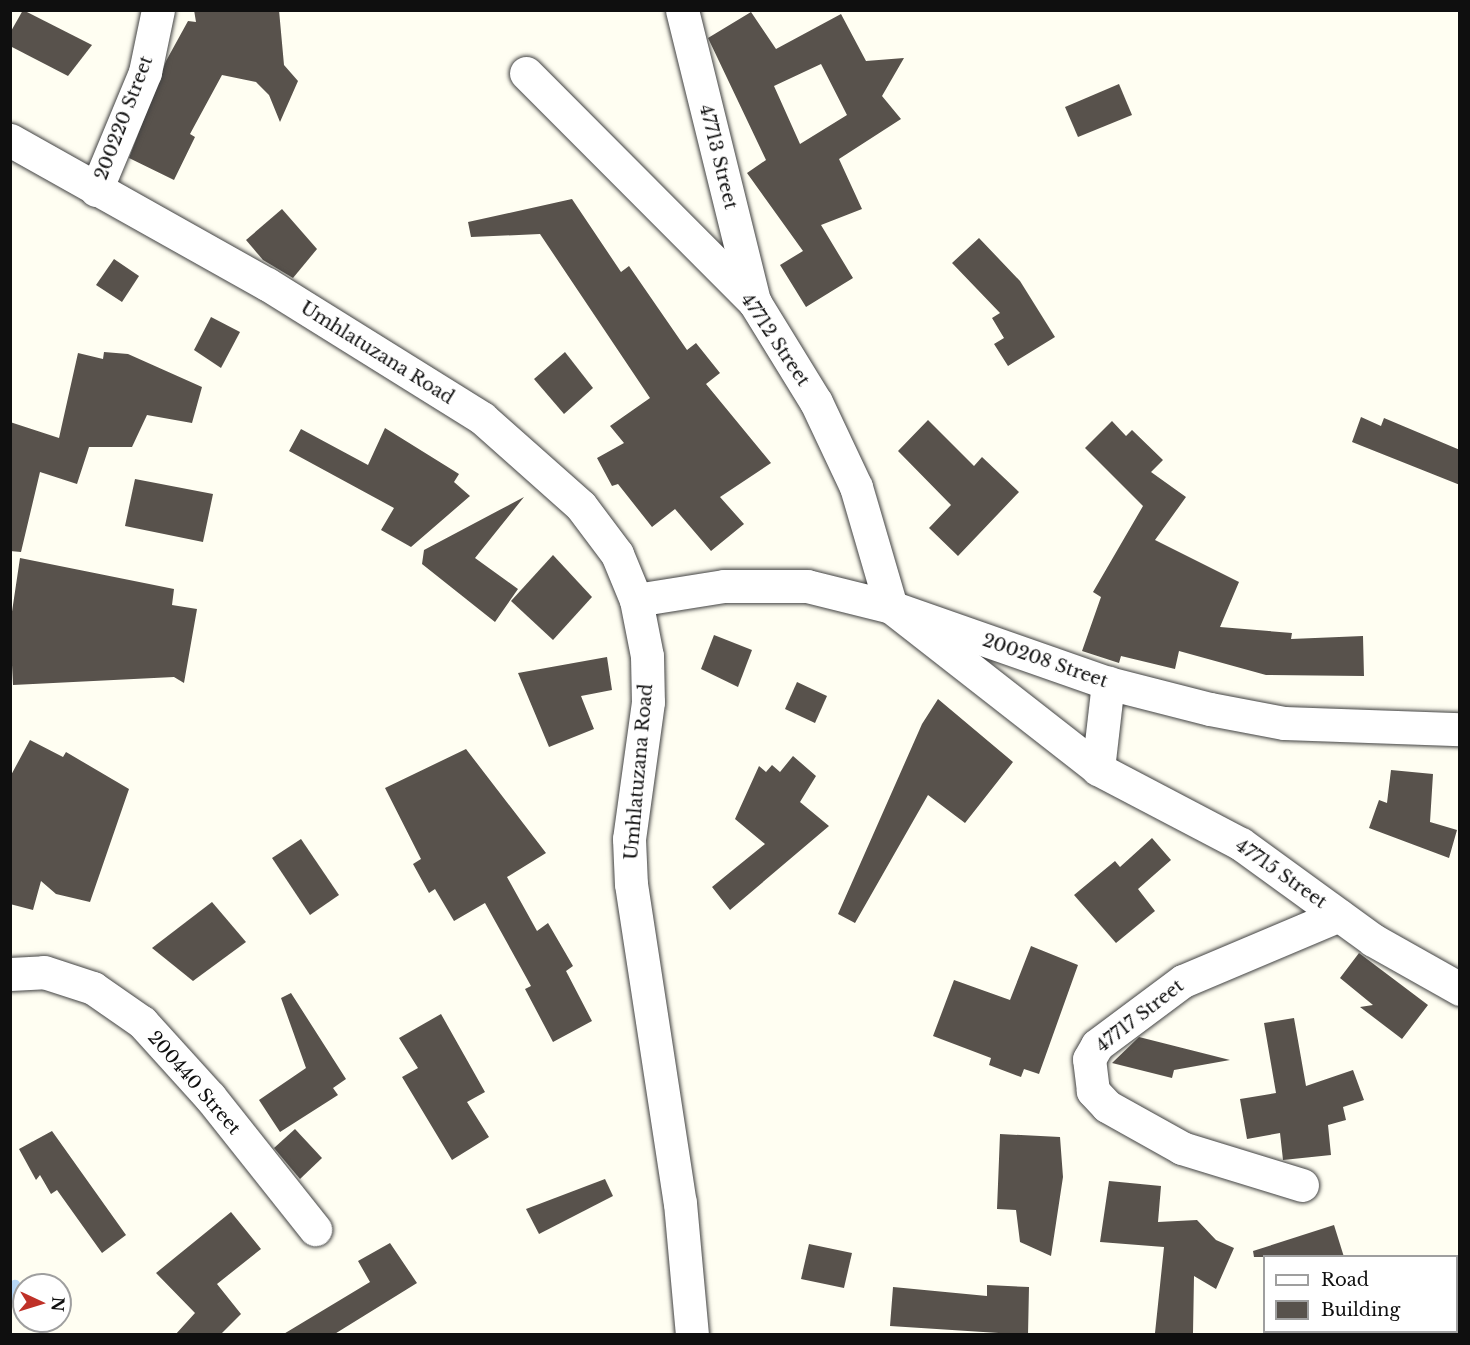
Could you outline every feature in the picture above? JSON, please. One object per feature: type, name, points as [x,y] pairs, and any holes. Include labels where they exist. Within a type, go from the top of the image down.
[{"type":"street","name":"200220 Street","points":[[96,190],[145,72],[158,10]]},
{"type":"street","name":"47713 Street","points":[[682,10],[754,303]]},
{"type":"street","name":"47712 Street","points":[[526,73],[754,303],[816,402],[856,487],[891,607]]},
{"type":"street","name":"Umhlatuzana Road","points":[[10,140],[267,284],[482,418],[581,506],[617,554],[636,600],[647,656],[648,702],[629,839],[631,884],[680,1203],[692,1335]]},
{"type":"street","name":"200208 Street","points":[[636,600],[724,586],[807,586],[891,607],[1108,684],[1284,723],[1460,729]]},
{"type":"street","name":"47715 Street","points":[[891,607],[1098,769],[1241,844],[1339,915],[1460,989]]},
{"type":"street","points":[[1098,769],[1108,684]]},
{"type":"street","name":"47717 Street","points":[[1302,1185],[1182,1148],[1107,1106],[1093,1091],[1089,1059],[1097,1045],[1182,981],[1339,915]]},
{"type":"street","name":"200440 Street","points":[[10,974],[44,972],[93,988],[142,1022],[188,1070],[315,1229]]},
{"type":"building","points":[[23,10],[92,45],[68,76],[10,46],[10,33]]},
{"type":"building","points":[[194,10],[279,10],[284,65],[298,81],[280,122],[269,95],[256,82],[222,75],[190,134],[195,137],[174,180],[129,158],[166,61],[188,21],[196,22]]},
{"type":"building","points":[[751,12],[776,49],[841,14],[866,61],[904,58],[882,96],[901,119],[839,159],[862,209],[821,225],[853,278],[806,307],[780,265],[803,251],[747,173],[766,160],[708,38]],"holes":[[[821,64],[847,115],[800,144],[774,86]]]},
{"type":"building","points":[[1119,84],[1132,115],[1078,137],[1065,107]]},
{"type":"building","points":[[572,199],[621,272],[629,266],[687,350],[696,343],[720,373],[706,384],[771,463],[720,497],[744,524],[711,551],[675,509],[652,527],[618,484],[612,486],[597,458],[624,443],[610,426],[650,398],[540,234],[471,237],[468,222]]},
{"type":"building","points":[[282,209],[317,249],[293,278],[263,260],[246,240]]},
{"type":"building","points":[[979,238],[1020,281],[1055,337],[1008,366],[994,344],[1004,338],[992,318],[1000,313],[952,263]]},
{"type":"building","points":[[114,259],[139,276],[122,302],[96,285]]},
{"type":"building","points":[[211,317],[240,332],[221,368],[194,350]]},
{"type":"building","points":[[104,352],[128,354],[202,387],[192,423],[147,415],[132,447],[89,447],[77,484],[40,472],[21,552],[10,551],[10,422],[59,438],[78,353],[103,359]]},
{"type":"building","points":[[565,352],[593,388],[564,414],[534,379]]},
{"type":"building","points":[[1361,417],[1381,426],[1384,418],[1460,450],[1460,485],[1352,442]]},
{"type":"building","points":[[928,420],[974,466],[982,457],[1019,492],[958,556],[929,528],[951,505],[898,451]]},
{"type":"building","points":[[1112,421],[1126,436],[1132,430],[1163,460],[1151,472],[1186,497],[1155,540],[1239,582],[1220,627],[1292,633],[1291,639],[1363,636],[1364,676],[1266,675],[1179,651],[1175,669],[1121,656],[1119,663],[1082,651],[1101,597],[1093,592],[1143,506],[1085,448]]},
{"type":"building","points":[[385,428],[459,474],[454,482],[470,496],[411,547],[381,530],[394,508],[289,451],[301,429],[368,465]]},
{"type":"building","points":[[135,479],[213,494],[203,542],[125,526]]},
{"type":"building","points":[[524,497],[475,558],[518,589],[495,622],[422,564],[424,550]]},
{"type":"building","points":[[553,555],[592,597],[553,640],[511,601]]},
{"type":"building","points":[[20,558],[174,589],[172,605],[197,609],[184,683],[174,677],[13,685],[10,625]]},
{"type":"building","points":[[714,635],[752,650],[738,687],[701,669]]},
{"type":"building","points":[[607,657],[612,690],[581,696],[594,729],[549,747],[518,673]]},
{"type":"building","points":[[797,682],[827,696],[815,723],[785,709]]},
{"type":"building","points":[[938,699],[1013,762],[965,823],[928,795],[855,923],[838,914],[922,724]]},
{"type":"building","points":[[30,740],[63,757],[66,752],[129,789],[90,902],[56,894],[41,881],[33,910],[10,904],[10,777]]},
{"type":"building","points":[[466,749],[546,853],[507,877],[537,931],[548,923],[573,966],[566,971],[592,1021],[553,1042],[525,989],[531,986],[485,903],[454,921],[435,889],[429,893],[413,864],[421,859],[385,788]]},
{"type":"building","points":[[793,756],[816,776],[800,802],[829,826],[730,910],[712,887],[765,844],[735,819],[759,766],[766,772],[772,765],[780,772]]},
{"type":"building","points":[[1391,770],[1433,774],[1430,822],[1457,830],[1449,858],[1369,828],[1379,800],[1387,803]]},
{"type":"building","points":[[1152,838],[1171,860],[1138,889],[1155,911],[1116,943],[1074,895],[1115,861],[1120,867]]},
{"type":"building","points":[[301,839],[339,895],[310,915],[272,858]]},
{"type":"building","points":[[212,902],[246,942],[193,981],[152,948]]},
{"type":"building","points":[[1031,946],[1078,965],[1039,1074],[1024,1069],[1021,1077],[989,1065],[991,1058],[933,1036],[954,980],[1010,1000]]},
{"type":"building","points":[[1359,953],[1428,1005],[1402,1039],[1360,1007],[1373,1005],[1340,978]]},
{"type":"building","points":[[291,993],[346,1079],[333,1088],[338,1095],[280,1132],[259,1100],[306,1068],[281,998]]},
{"type":"building","points":[[441,1014],[485,1092],[467,1102],[489,1137],[452,1160],[402,1077],[418,1068],[399,1038]]},
{"type":"building","points":[[1294,1018],[1306,1086],[1353,1070],[1364,1100],[1343,1107],[1346,1120],[1328,1125],[1331,1155],[1283,1160],[1280,1133],[1247,1139],[1240,1099],[1276,1093],[1264,1023]]},
{"type":"building","points":[[1139,1037],[1230,1060],[1174,1070],[1172,1078],[1112,1063]]},
{"type":"building","points":[[295,1129],[322,1158],[300,1179],[274,1148]]},
{"type":"building","points":[[52,1131],[126,1235],[102,1253],[57,1190],[51,1194],[40,1175],[36,1180],[19,1149]]},
{"type":"building","points":[[1000,1134],[1060,1137],[1063,1177],[1051,1256],[1020,1242],[1016,1210],[997,1209]]},
{"type":"building","points":[[605,1179],[613,1196],[539,1234],[526,1209]]},
{"type":"building","points":[[1109,1181],[1161,1186],[1158,1222],[1197,1220],[1216,1240],[1234,1248],[1216,1289],[1194,1276],[1193,1333],[1155,1333],[1164,1247],[1100,1242]]},
{"type":"building","points":[[231,1212],[261,1249],[217,1284],[241,1314],[220,1335],[175,1335],[195,1313],[156,1273]]},
{"type":"building","points":[[1334,1225],[1343,1255],[1254,1257],[1253,1251]]},
{"type":"building","points":[[390,1243],[417,1283],[333,1335],[282,1335],[370,1282],[358,1261]]},
{"type":"building","points":[[809,1244],[852,1253],[844,1288],[801,1279]]},
{"type":"building","points":[[987,1285],[1029,1287],[1028,1335],[890,1326],[893,1287],[987,1296]]}]
